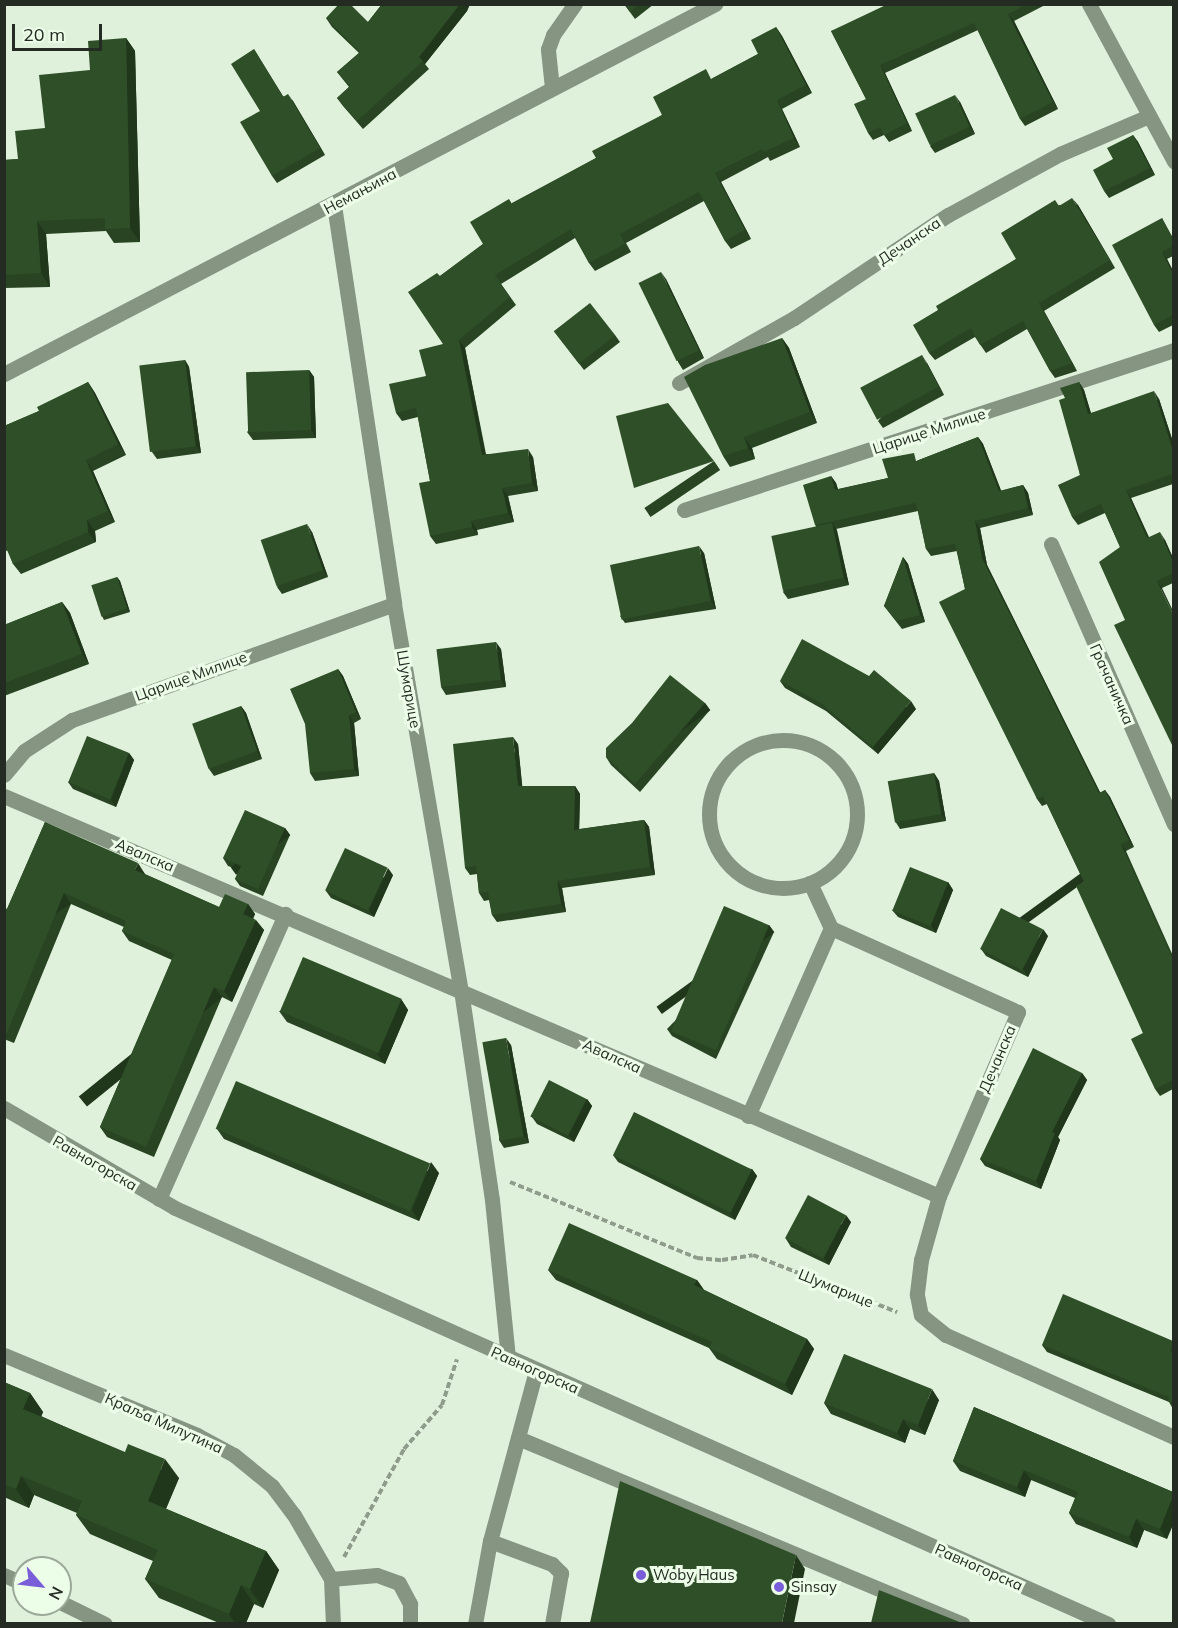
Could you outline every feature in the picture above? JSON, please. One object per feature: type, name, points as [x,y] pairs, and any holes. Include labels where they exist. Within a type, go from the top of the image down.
[{"type":"street","points":[[552,88],[548,50],[553,35],[575,4]]},
{"type":"street","name":"Немањина","points":[[4,374],[334,206],[552,88],[715,4]]},
{"type":"street","points":[[1089,4],[1173,161]]},
{"type":"street","name":"Дечанска","points":[[679,383],[794,318],[948,215],[1060,154],[1149,116]]},
{"type":"street","name":"Шумарице","points":[[334,206],[394,604],[461,990],[488,1173],[508,1358]]},
{"type":"street","name":"Царице Милице","points":[[684,510],[1173,350]]},
{"type":"street","name":"Грачаничка","points":[[1051,544],[1173,825]]},
{"type":"street","name":"Царице Милице","points":[[4,775],[24,751],[72,720],[394,604]]},
{"type":"street","points":[[778,740],[812,747],[840,766],[852,786],[857,809],[855,832],[846,854],[831,872],[810,883],[788,888],[765,886],[744,877],[726,862],[714,842],[709,819],[711,796],[720,775],[736,758],[755,746],[778,740]]},
{"type":"street","name":"Авалска","points":[[4,795],[939,1196]]},
{"type":"street","points":[[748,1116],[831,928],[810,883]]},
{"type":"street","points":[[159,1199],[285,914]]},
{"type":"street","name":"Дечанска","points":[[831,928],[1018,1011],[939,1196]]},
{"type":"street","name":"Равногорска","points":[[4,1108],[159,1199],[1075,1617],[1108,1623]]},
{"type":"street","points":[[939,1196],[921,1260],[917,1294],[921,1315],[946,1335],[1173,1437]]},
{"type":"street","name":"Краља Милутина","points":[[4,1355],[197,1436],[234,1455],[272,1486],[294,1515],[331,1579],[333,1623]]},
{"type":"street","points":[[475,1623],[490,1541],[536,1370]]},
{"type":"street","points":[[518,1438],[963,1623]]},
{"type":"street","points":[[490,1541],[552,1564],[561,1573],[552,1623]]},
{"type":"street","points":[[331,1579],[377,1575],[399,1583],[410,1604],[410,1623]]},
{"type":"street","points":[[72,1608],[105,1623]]},
{"type":"path","name":"Шумарице","points":[[488,1173],[697,1258],[722,1260],[753,1255],[896,1312],[921,1315]]},
{"type":"path","points":[[331,1579],[404,1449],[442,1405],[463,1338]]},
{"type":"building","points":[[339,4],[350,4],[368,22],[382,4],[460,4],[419,57],[423,61],[357,121],[337,98],[350,86],[337,72],[360,52],[326,18]]},
{"type":"building","points":[[624,4],[639,4],[630,12]]},
{"type":"building","points":[[888,4],[929,4],[929,6],[932,4],[1027,4],[1008,14],[1053,102],[1020,119],[974,23],[880,65],[907,123],[884,135],[880,127],[868,133],[854,104],[866,99],[831,31]]},
{"type":"building","points":[[776,27],[806,85],[777,100],[794,138],[764,152],[762,149],[715,173],[745,230],[725,241],[699,192],[620,234],[625,244],[589,263],[571,229],[495,275],[510,297],[459,340],[482,455],[528,449],[532,483],[502,488],[508,513],[471,521],[472,527],[430,536],[419,483],[430,481],[416,408],[396,413],[389,384],[426,376],[419,350],[443,344],[408,292],[437,273],[440,276],[483,244],[470,222],[509,199],[512,204],[596,158],[592,151],[662,115],[653,97],[706,69],[711,79],[758,54],[751,40]]},
{"type":"building","points":[[126,38],[130,228],[105,229],[105,218],[37,221],[41,273],[4,275],[4,160],[18,159],[15,131],[45,128],[39,75],[90,70],[88,41]]},
{"type":"building","points":[[254,49],[283,97],[288,94],[320,148],[272,176],[240,122],[260,111],[231,64]]},
{"type":"building","points":[[955,95],[970,127],[930,145],[915,114]]},
{"type":"building","points":[[1133,135],[1150,168],[1104,191],[1093,170],[1113,159],[1107,148]]},
{"type":"building","points":[[1072,198],[1110,260],[1039,303],[1072,363],[1050,371],[1023,321],[980,345],[971,328],[929,353],[913,325],[938,310],[936,306],[1016,259],[1001,233],[1055,200],[1059,206]]},
{"type":"building","points":[[1162,218],[1173,240],[1173,246],[1162,252],[1173,274],[1173,315],[1154,325],[1112,245]]},
{"type":"building","points":[[661,272],[699,350],[677,361],[639,283]]},
{"type":"building","points":[[590,303],[615,335],[579,364],[554,331]]},
{"type":"building","points":[[782,338],[810,412],[744,437],[748,448],[723,456],[684,377],[705,365]]},
{"type":"building","points":[[922,355],[939,387],[877,420],[860,388]]},
{"type":"building","points":[[185,360],[196,446],[150,452],[139,366]]},
{"type":"building","points":[[309,370],[311,430],[248,432],[246,372]]},
{"type":"building","points":[[88,382],[118,444],[86,460],[108,511],[87,520],[88,532],[13,564],[4,543],[4,426],[39,411],[37,407]]},
{"type":"building","points":[[1079,382],[1088,414],[1154,391],[1173,451],[1173,474],[1126,490],[1147,538],[1160,532],[1173,562],[1173,573],[1157,581],[1173,614],[1173,747],[1114,625],[1125,620],[1099,562],[1120,547],[1101,504],[1072,517],[1058,485],[1080,475],[1059,400],[1065,398],[1060,388]]},
{"type":"building","points":[[668,403],[714,461],[634,488],[616,416]]},
{"type":"building","points":[[978,437],[999,491],[1023,485],[1028,508],[975,521],[982,558],[1099,793],[1105,790],[1129,840],[1121,844],[1173,960],[1173,1080],[1155,1089],[1131,1039],[1143,1033],[1076,886],[1084,882],[1043,796],[1037,799],[939,602],[965,589],[955,544],[926,549],[916,503],[815,525],[803,485],[831,476],[835,490],[888,478],[882,459],[914,453],[916,461]]},
{"type":"building","points":[[832,523],[844,578],[783,591],[771,536]]},
{"type":"building","points":[[307,524],[323,570],[277,586],[261,540]]},
{"type":"building","points":[[699,546],[711,601],[622,620],[610,565]]},
{"type":"building","points":[[903,557],[920,615],[897,621],[884,606]]},
{"type":"building","points":[[117,577],[127,608],[102,617],[91,585]]},
{"type":"building","points":[[62,602],[82,654],[4,683],[4,625]]},
{"type":"building","points":[[802,639],[869,676],[874,670],[911,701],[873,747],[821,703],[780,681]]},
{"type":"building","points":[[496,642],[501,680],[441,687],[436,649]]},
{"type":"building","points":[[338,669],[356,712],[349,715],[354,769],[310,773],[305,724],[290,689]]},
{"type":"building","points":[[670,675],[705,703],[635,784],[606,757],[606,748],[632,723]]},
{"type":"building","points":[[241,706],[257,751],[209,769],[192,724]]},
{"type":"building","points":[[87,736],[129,753],[110,799],[68,782]]},
{"type":"building","points":[[513,737],[518,786],[575,786],[574,830],[644,820],[650,867],[557,881],[561,904],[492,915],[488,892],[479,893],[476,866],[465,868],[453,744]]},
{"type":"building","points":[[934,773],[941,814],[895,823],[888,781]]},
{"type":"building","points":[[245,810],[285,828],[258,889],[235,879],[241,866],[223,858]]},
{"type":"building","points":[[45,822],[138,863],[135,870],[219,907],[225,894],[248,904],[243,914],[256,920],[224,991],[214,987],[146,1147],[100,1127],[174,954],[122,931],[126,921],[64,893],[7,1033],[4,1032],[4,908],[7,909]]},
{"type":"building","points":[[345,848],[388,868],[368,910],[325,891]]},
{"type":"building","points":[[910,867],[948,882],[930,926],[892,911]]},
{"type":"building","points":[[724,906],[769,925],[716,1050],[671,1031]]},
{"type":"building","points":[[1001,908],[1043,929],[1022,970],[980,949]]},
{"type":"building","points":[[303,957],[401,999],[378,1053],[280,1011]]},
{"type":"building","points":[[506,1038],[523,1136],[500,1141],[482,1042]]},
{"type":"building","points":[[1033,1048],[1082,1073],[1052,1132],[1055,1133],[1036,1181],[980,1159]]},
{"type":"building","points":[[549,1080],[586,1099],[568,1136],[530,1117]]},
{"type":"building","points":[[236,1081],[430,1163],[410,1211],[216,1129]]},
{"type":"building","points":[[634,1112],[752,1169],[731,1213],[613,1155]]},
{"type":"building","points":[[808,1195],[846,1215],[823,1258],[785,1238]]},
{"type":"building","points":[[569,1223],[697,1280],[694,1285],[807,1339],[785,1384],[709,1348],[712,1342],[548,1270]]},
{"type":"building","points":[[1063,1294],[1173,1341],[1170,1351],[1173,1352],[1173,1403],[1168,1401],[1169,1397],[1042,1345]]},
{"type":"building","points":[[844,1354],[932,1389],[918,1425],[903,1419],[897,1433],[824,1403]]},
{"type":"building","points":[[4,1382],[30,1393],[23,1409],[125,1452],[128,1444],[165,1459],[148,1501],[266,1551],[250,1589],[241,1585],[229,1614],[145,1579],[158,1550],[76,1515],[82,1501],[21,1476],[16,1489],[4,1484]]},
{"type":"building","points":[[974,1407],[1173,1492],[1160,1529],[1136,1519],[1129,1537],[1069,1513],[1078,1492],[1024,1470],[1017,1487],[953,1461]]},
{"type":"building","points":[[620,1481],[796,1555],[782,1623],[590,1623]]},
{"type":"building","points":[[879,1590],[962,1623],[871,1623]]},
{"type":"place","name":"Woby Haus","points":[[641,1575]]},
{"type":"place","name":"Sinsay","points":[[779,1587]]}]
